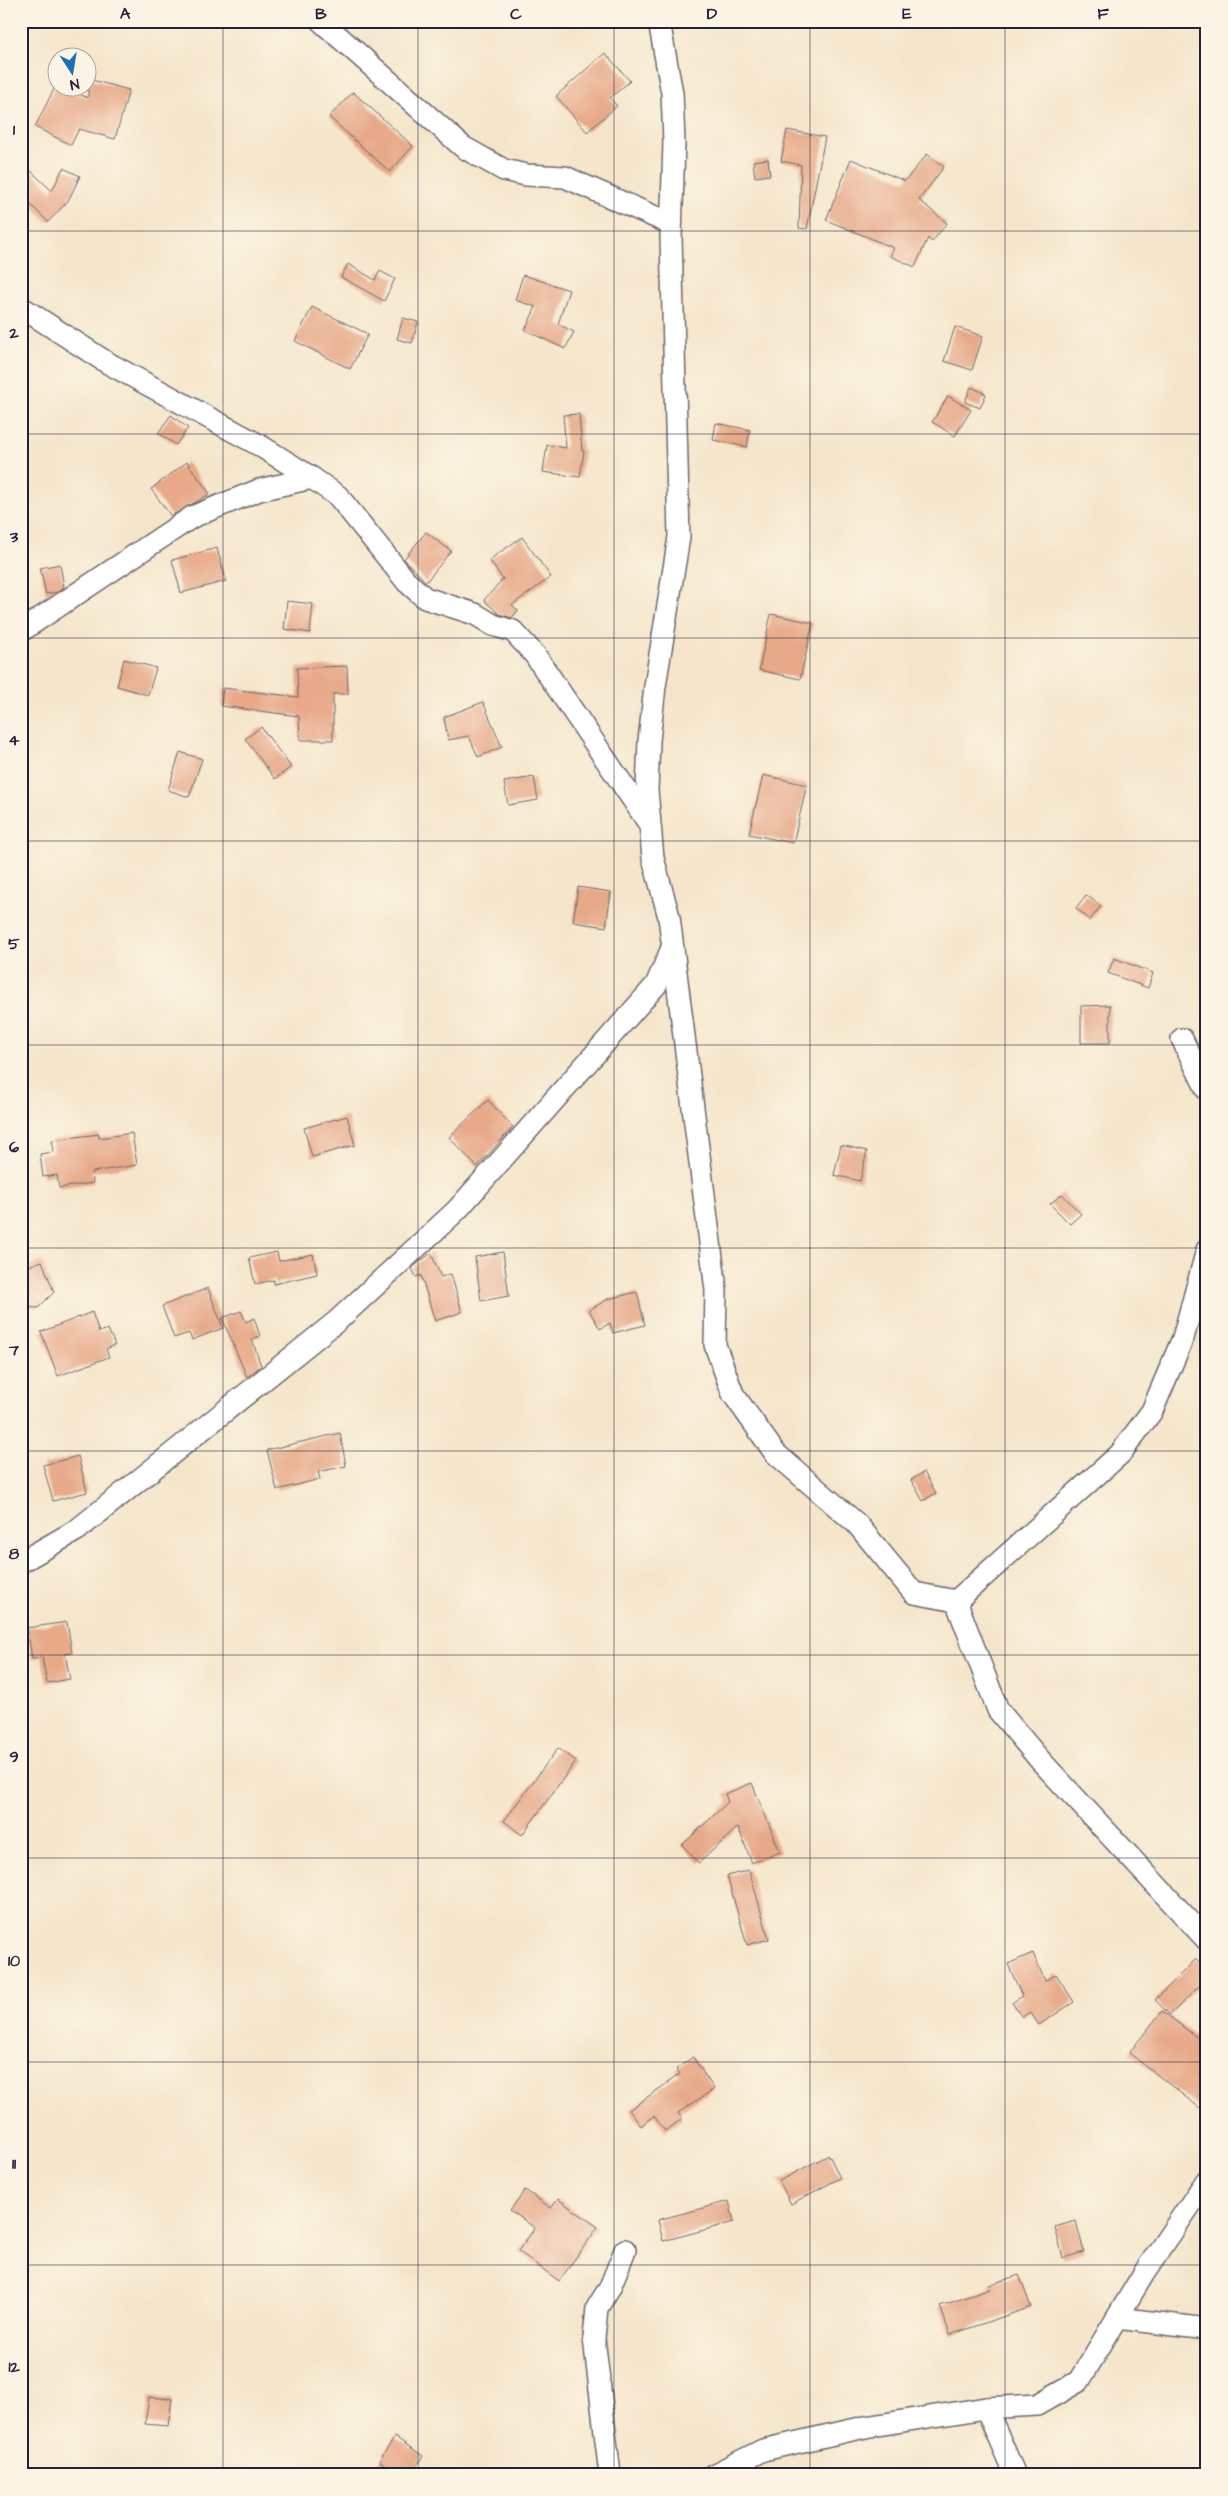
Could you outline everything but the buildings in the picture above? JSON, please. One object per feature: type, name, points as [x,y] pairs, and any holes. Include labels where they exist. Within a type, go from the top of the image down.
[{"type":"street","points":[[321,21],[463,147],[487,162],[504,170],[526,175],[565,178],[671,224]]},
{"type":"street","points":[[658,21],[672,93],[674,142],[671,224],[679,537],[655,686],[649,741],[648,822],[653,858],[670,917],[716,1290],[715,1345],[733,1394],[775,1453],[857,1524],[914,1593],[956,1600]]},
{"type":"street","points":[[21,307],[106,362],[259,445],[338,496],[407,582],[425,598],[474,614],[493,625],[513,631],[535,655],[648,822]]},
{"type":"street","points":[[21,631],[192,517],[259,490],[312,478]]},
{"type":"street","points":[[21,1562],[77,1530],[190,1440],[337,1321],[450,1216],[656,985],[673,947]]},
{"type":"street","points":[[1182,1039],[1207,1090]]},
{"type":"street","points":[[956,1600],[1120,1454],[1152,1412],[1183,1338],[1207,1250]]},
{"type":"street","points":[[956,1600],[998,1710],[1040,1760],[1207,1940]]},
{"type":"street","points":[[714,2475],[763,2450],[864,2427],[986,2408],[1037,2406],[1079,2380],[1144,2273],[1207,2180]]},
{"type":"street","points":[[610,2475],[594,2338],[597,2308],[610,2287],[625,2250]]},
{"type":"street","points":[[1117,2318],[1207,2329]]},
{"type":"street","points":[[986,2408],[1015,2475]]}]
